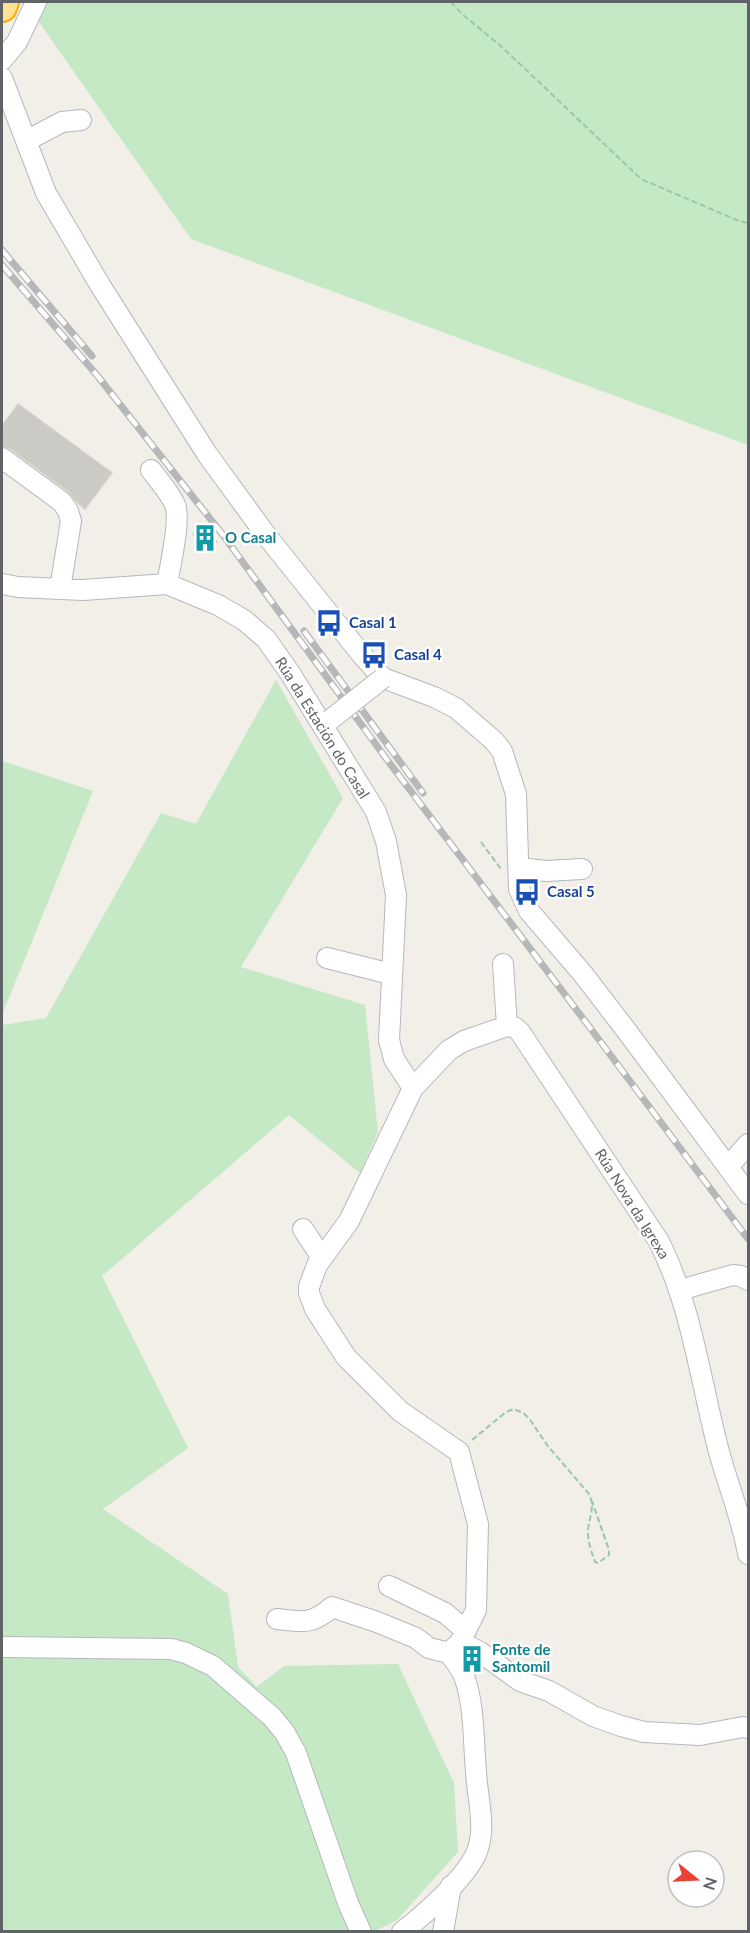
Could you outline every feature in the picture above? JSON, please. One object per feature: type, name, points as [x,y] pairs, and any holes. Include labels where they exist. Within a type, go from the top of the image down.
[{"type":"highway","points":[[2,7],[4,2]]},
{"type":"street","points":[[2,60],[17,42],[36,2]]},
{"type":"street","points":[[2,78],[36,136],[46,193],[100,285],[207,454],[266,535],[383,678],[434,697],[456,708],[494,741],[502,751],[516,794],[519,889],[530,911],[619,1020],[748,1194]]},
{"type":"street","points":[[36,136],[62,122],[81,120]]},
{"type":"street","points":[[2,458],[62,502],[68,511],[70,529],[60,589]]},
{"type":"street","points":[[151,470],[176,505],[177,518],[167,584]]},
{"type":"street","points":[[2,584],[2,591]]},
{"type":"street","name":"Rúa da Estación do Casal","points":[[2,584],[18,587],[83,590],[167,584],[226,610],[244,620],[266,639],[326,723],[376,812],[386,841],[396,894],[389,1040],[394,1059],[412,1088]]},
{"type":"street","points":[[326,723],[383,678]]},
{"type":"street","points":[[519,868],[546,871],[582,868]]},
{"type":"street","points":[[327,958],[391,974]]},
{"type":"street","points":[[459,1642],[476,1610],[478,1524],[459,1452],[400,1412],[346,1357],[315,1309],[309,1293],[310,1280],[321,1258],[349,1221],[412,1088],[449,1050],[464,1041],[507,1026],[503,964]]},
{"type":"street","name":"Rúa Nova da Igrexa","points":[[507,1026],[514,1027],[520,1032],[658,1240],[680,1290],[718,1449],[748,1554]]},
{"type":"street","points":[[728,1167],[748,1144]]},
{"type":"street","points":[[303,1229],[321,1258]]},
{"type":"street","points":[[680,1290],[733,1275],[748,1280]]},
{"type":"street","points":[[389,1586],[445,1613],[459,1642],[474,1720],[476,1772],[482,1827],[475,1857],[464,1873],[421,1917],[402,1932]]},
{"type":"street","points":[[277,1619],[302,1622],[321,1617],[332,1607],[416,1638],[429,1648],[459,1642],[480,1652],[520,1681],[549,1691],[593,1716],[644,1732],[700,1735],[743,1726],[748,1728]]},
{"type":"street","points":[[2,1647],[171,1649],[186,1653],[213,1666],[272,1717],[285,1733],[296,1753],[348,1903],[361,1932]]},
{"type":"street","points":[[443,1932],[451,1886]]},
{"type":"path","points":[[451,2],[502,47],[641,179],[739,222],[748,223]]},
{"type":"path","points":[[481,842],[519,889]]},
{"type":"path","points":[[459,1452],[506,1412],[514,1410],[523,1413],[589,1494],[592,1501],[609,1550],[609,1555],[598,1563],[595,1562],[590,1549],[588,1532],[592,1501]]},
{"type":"green space","points":[[25,2],[748,2],[748,445],[191,239]]},
{"type":"green space","points":[[276,680],[343,798],[241,967],[365,1005],[378,1132],[360,1173],[289,1115],[102,1276],[188,1448],[103,1509],[228,1594],[238,1667],[257,1687],[284,1666],[398,1664],[454,1783],[458,1852],[397,1920],[375,1931],[2,1932],[2,1025],[46,1018],[161,813],[196,824]]},
{"type":"green space","points":[[2,761],[93,791],[2,1015]]},
{"type":"building","points":[[18,404],[112,473],[85,509],[69,492],[9,448],[2,446],[2,426]]},
{"type":"building","name":"O Casal","points":[[205,525],[217,542],[204,551],[193,534]]},
{"type":"railway","points":[[2,250],[92,356]]},
{"type":"railway","points":[[2,265],[96,374],[223,535],[385,757],[748,1239]]},
{"type":"railway","points":[[304,631],[423,793]]},
{"type":"place","name":"O Casal","points":[[205,538]]},
{"type":"place","name":"Casal 1","points":[[329,623]]},
{"type":"place","name":"Casal 4","points":[[374,655]]},
{"type":"place","name":"Casal 5","points":[[527,892]]},
{"type":"place","name":"Fonte de Santomil","points":[[472,1659]]}]
